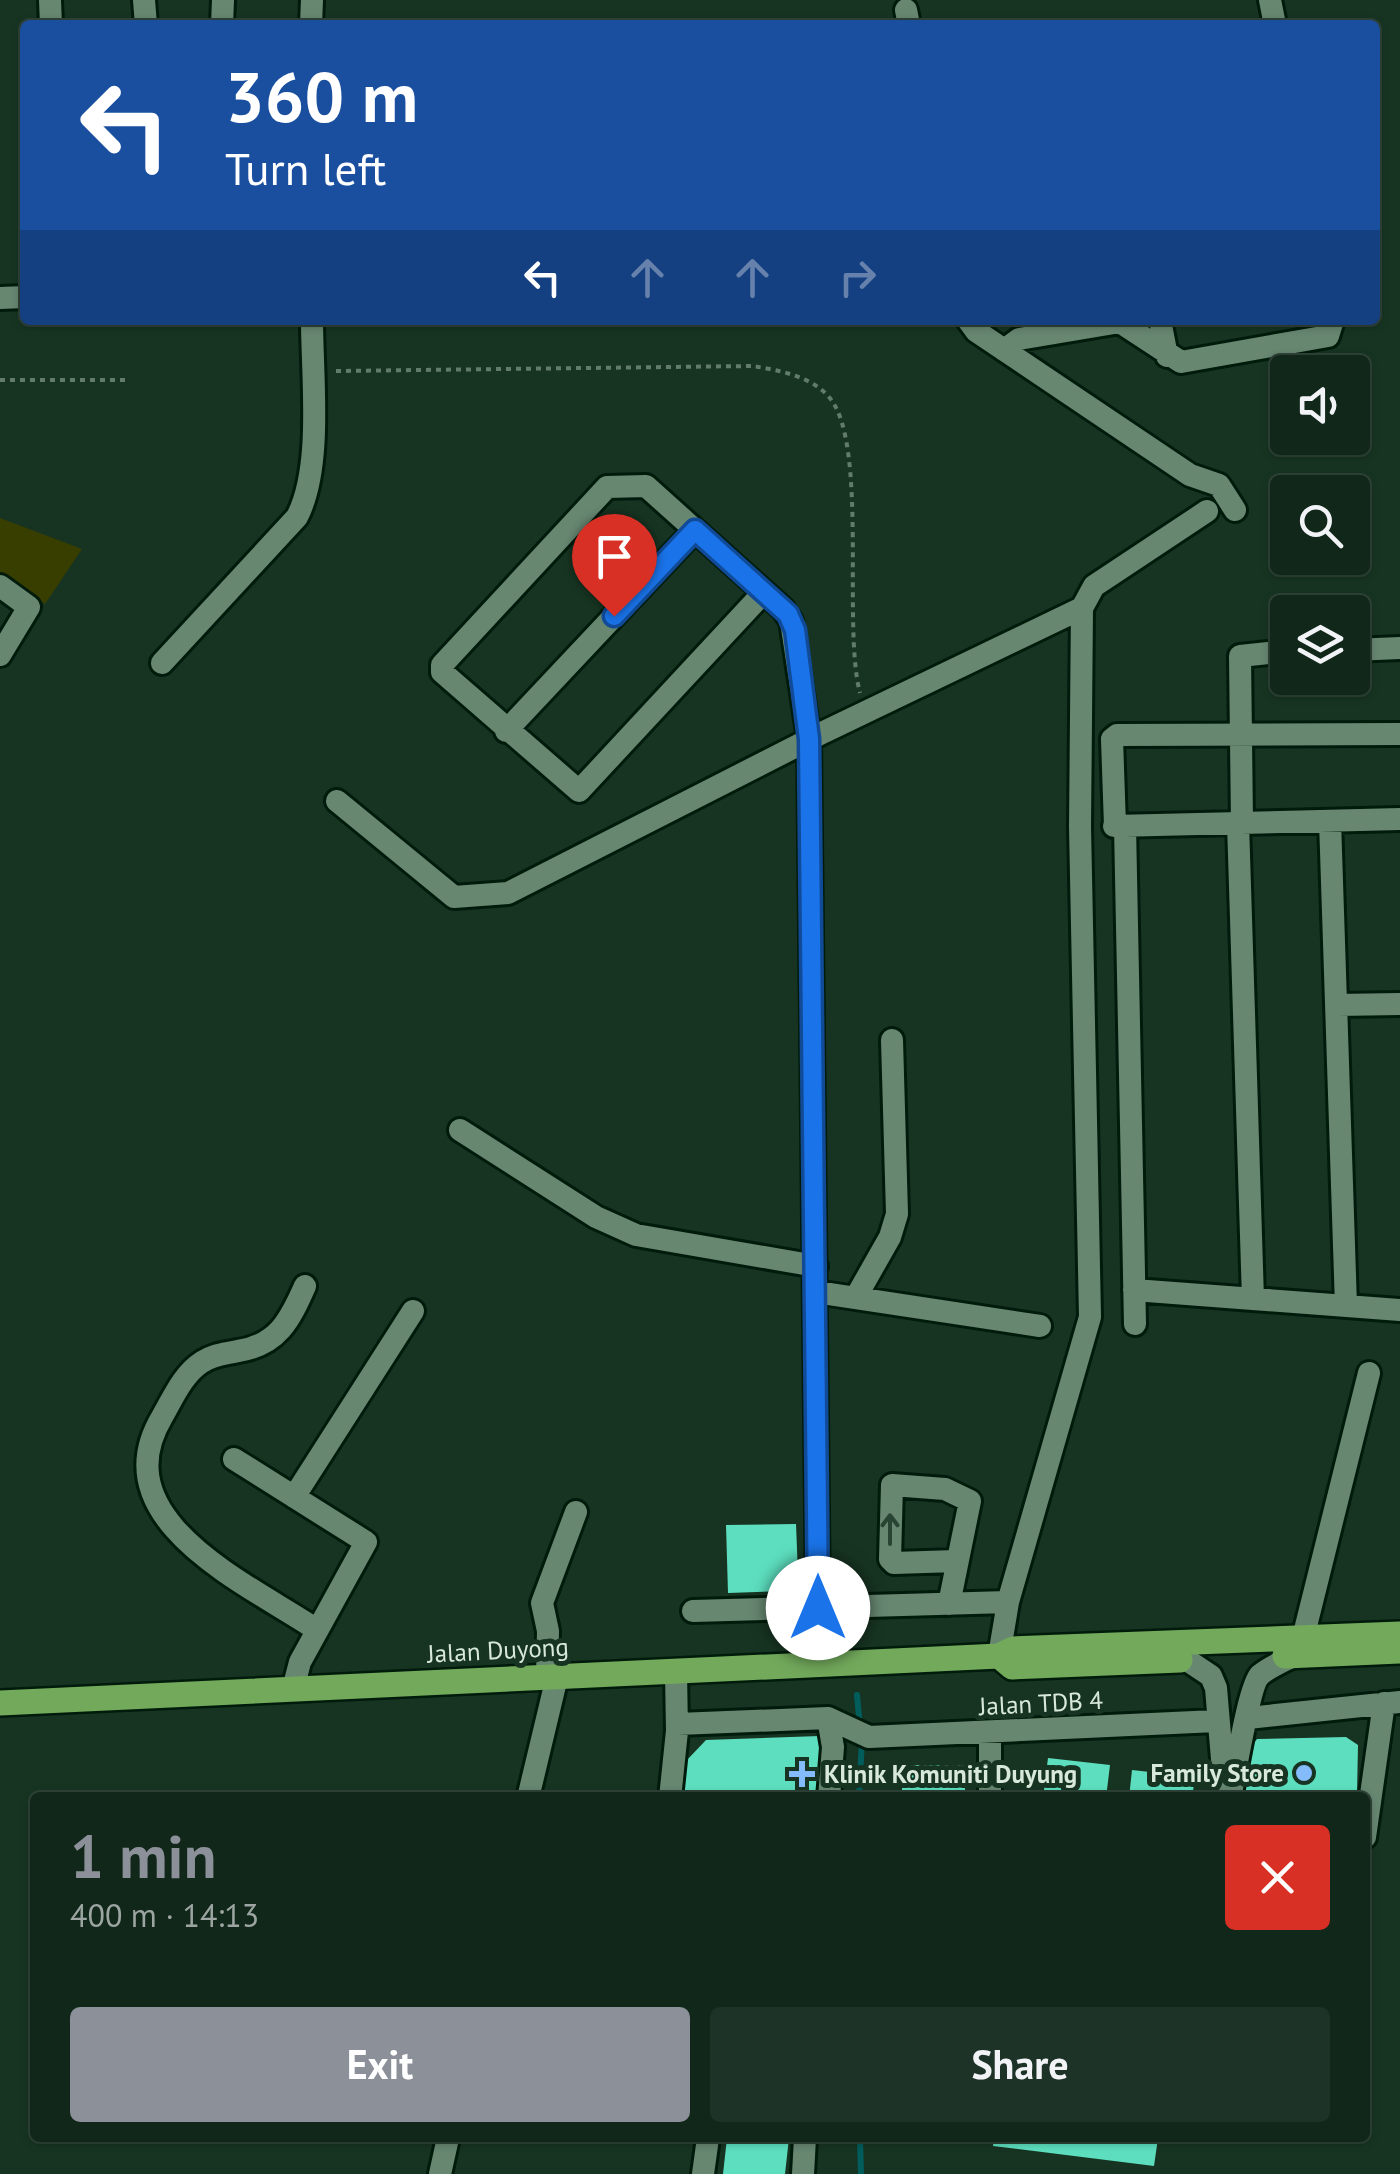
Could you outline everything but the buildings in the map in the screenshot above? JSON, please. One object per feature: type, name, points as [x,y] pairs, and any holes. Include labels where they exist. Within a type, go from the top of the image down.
[{"type":"main road","name":"Jalan Duyong","points":[[999,1656],[1012,1667],[1187,1660],[1400,1634]]},
{"type":"main road","name":"Jalan Duyong","points":[[0,1702],[999,1656],[1013,1649],[1299,1646],[1400,1651]]},
{"type":"street","points":[[162,663],[297,517],[310,486],[312,325]]},
{"type":"street","points":[[974,325],[1004,350],[1190,475],[1220,485],[1235,510]]},
{"type":"street","points":[[1004,350],[1020,339],[1102,325]]},
{"type":"street","points":[[1130,325],[1176,362],[1328,336],[1331,325]]},
{"type":"street","points":[[1161,325],[1166,356]]},
{"type":"street","points":[[764,592],[579,791],[442,672],[442,665],[607,488],[646,486],[764,592],[788,614],[795,630],[816,735],[818,1608]]},
{"type":"street","points":[[999,1656],[1008,1602],[1090,1317],[1080,827],[1082,608],[1094,586],[1207,510]]},
{"type":"street","points":[[506,731],[695,530]]},
{"type":"street","points":[[0,586],[29,607],[0,655]]},
{"type":"street","points":[[337,801],[454,897],[490,898],[525,888],[601,844],[816,735],[1082,608]]},
{"type":"street","points":[[1370,649],[1400,648]]},
{"type":"street","points":[[1253,1299],[1240,823],[1243,652],[1270,651]]},
{"type":"street","points":[[1135,1324],[1114,737],[1400,734]]},
{"type":"street","points":[[1080,827],[1400,819]]},
{"type":"street","points":[[1330,821],[1346,1306]]},
{"type":"street","points":[[1337,1006],[1400,1004]]},
{"type":"street","points":[[856,1297],[890,1237],[897,1214],[892,1040]]},
{"type":"street","points":[[460,1130],[596,1217],[636,1235],[816,1266]]},
{"type":"street","points":[[304,1286],[290,1320],[275,1338],[258,1348],[216,1354],[189,1371],[151,1435],[145,1474],[150,1496],[167,1524],[318,1630]]},
{"type":"street","points":[[1134,1290],[1400,1310]]},
{"type":"street","points":[[816,1292],[1040,1326]]},
{"type":"street","points":[[294,1497],[413,1311]]},
{"type":"street","points":[[1230,1792],[1248,1718],[1250,1689],[1260,1675],[1299,1646],[1369,1372]]},
{"type":"street","points":[[234,1459],[366,1542],[300,1662],[293,1689]]},
{"type":"street","points":[[949,1604],[970,1500],[946,1489],[897,1484],[889,1489],[890,1559],[894,1563],[956,1561]]},
{"type":"street","points":[[529,1792],[552,1677],[542,1602],[576,1512]]},
{"type":"street","points":[[693,1611],[1008,1602]]},
{"type":"street","points":[[1187,1660],[1211,1676],[1216,1688],[1216,1721],[1227,1792]]},
{"type":"street","points":[[671,1792],[678,1724],[676,1672]]},
{"type":"street","points":[[1248,1718],[1392,1703],[1370,1802]]},
{"type":"street","points":[[678,1724],[828,1718],[833,1747],[829,1792]]},
{"type":"street","name":"Jalan TDB 4","points":[[828,1718],[861,1733],[990,1734],[1216,1721]]},
{"type":"street","points":[[990,1734],[990,1792]]},
{"type":"street","points":[[440,2174],[447,2142]]},
{"type":"street","points":[[704,2174],[708,2142]]},
{"type":"street","points":[[803,2174],[806,2142]]},
{"type":"path","points":[[312,377],[752,366],[799,377],[829,396],[848,440],[857,716]]},
{"type":"path","points":[[0,380],[126,380]]},
{"type":"green space","points":[[0,518],[82,549],[45,604],[0,573]]},
{"type":"waterway","points":[[857,1695],[860,1727]]},
{"type":"waterway","points":[[859,1792],[862,1739]]},
{"type":"waterway","points":[[860,2142],[861,2174]]},
{"type":"place","name":"Family Store","points":[[1304,1773]]},
{"type":"place","name":"Klinik Komuniti Duyung","points":[[802,1774]]},
{"type":"route","points":[[614,616],[695,530],[788,614],[795,630],[809,739],[818,1608]]}]
